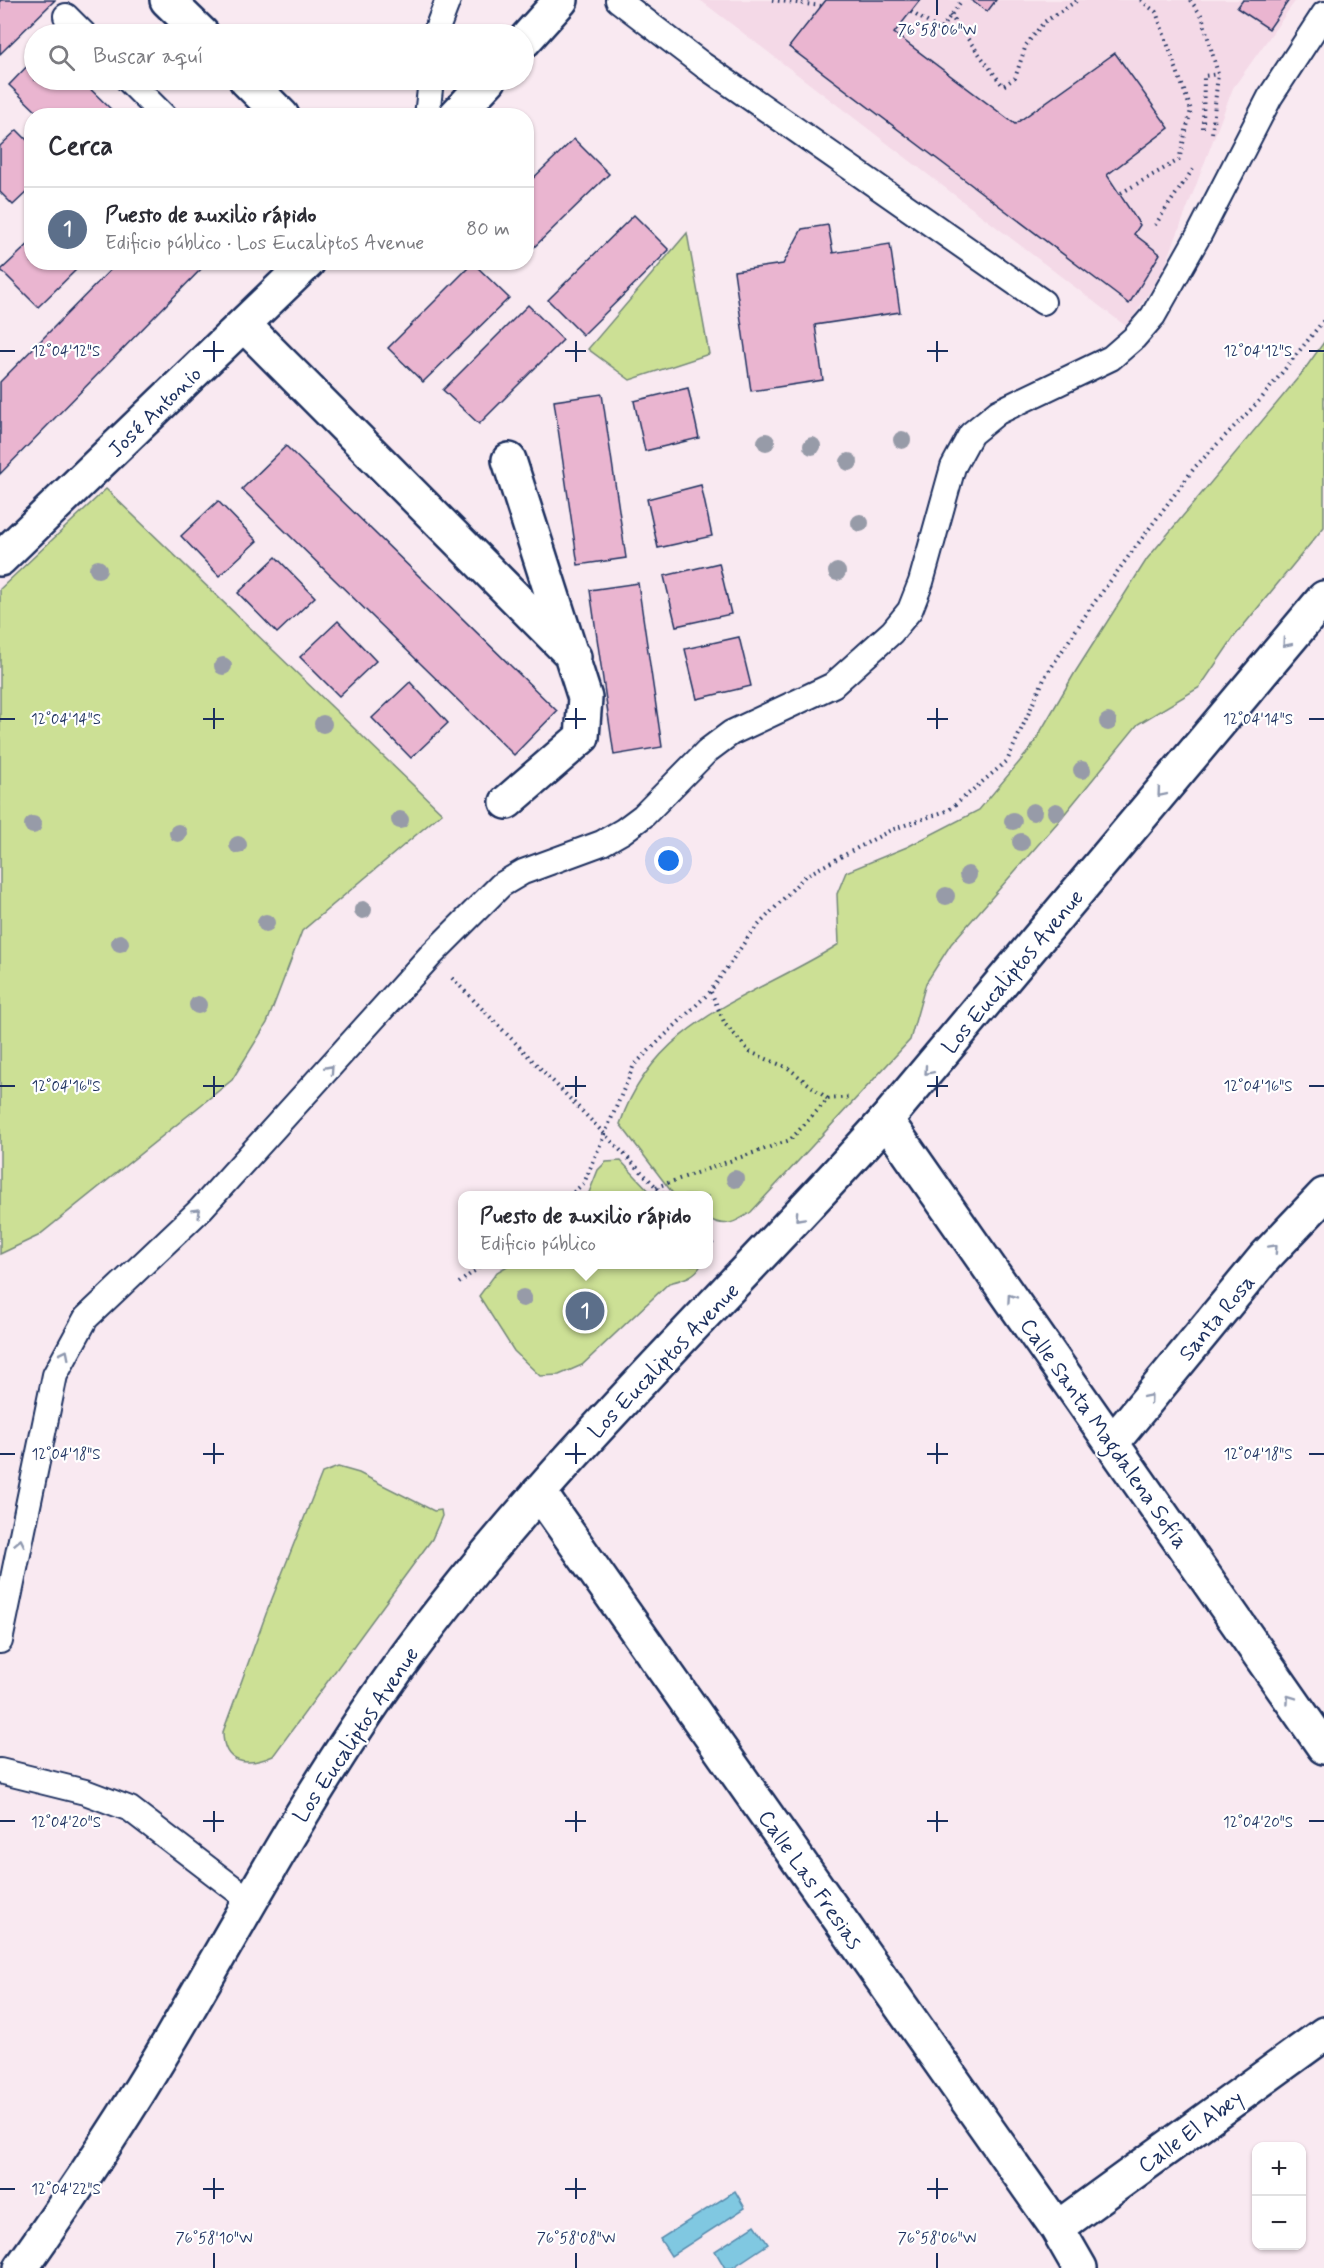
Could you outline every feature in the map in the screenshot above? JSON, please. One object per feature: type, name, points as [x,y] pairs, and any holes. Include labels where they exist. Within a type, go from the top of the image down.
[{"type":"street","points":[[167,0],[192,24]]},
{"type":"street","points":[[534,30],[561,0]]},
{"type":"street","points":[[256,90],[274,108]]},
{"type":"street","points":[[462,108],[479,90]]},
{"type":"street","name":"José Antonio","points":[[0,559],[300,270]]},
{"type":"street","points":[[244,325],[574,657]]},
{"type":"street","points":[[507,802],[582,737],[585,698],[574,657],[509,460]]},
{"type":"street","name":"Los Eucaliptos Avenue","points":[[21,2268],[125,2114],[307,1801],[396,1670],[447,1603],[538,1492],[886,1120],[1324,598]]},
{"type":"street","name":"Calle Santa Magdalena Sofía","points":[[886,1120],[912,1154],[1324,1747]]},
{"type":"street","name":"Santa Rosa","points":[[1112,1443],[1265,1257],[1324,1195]]},
{"type":"street","name":"Calle Las Fresias","points":[[538,1492],[1057,2228],[1080,2268]]},
{"type":"street","name":"Calle El Abey","points":[[1057,2228],[1324,2034]]},
{"type":"lane","points":[[439,24],[448,0]]},
{"type":"lane","points":[[618,0],[703,65],[1043,302]]},
{"type":"lane","points":[[0,1641],[55,1375],[86,1318],[200,1210],[430,956],[501,885],[523,872],[602,843],[623,831],[643,816],[707,751],[731,733],[833,685],[892,632],[910,610],[921,582],[953,467],[971,434],[998,412],[1111,358],[1134,338],[1153,316],[1200,233],[1270,97],[1324,14]]},
{"type":"lane","points":[[66,16],[74,24]]},
{"type":"lane","points":[[138,90],[156,108]]},
{"type":"lane","points":[[429,108],[430,90]]},
{"type":"lane","points":[[0,1771],[85,1792],[130,1809],[249,1900]]},
{"type":"path","points":[[772,0],[821,6]]},
{"type":"path","points":[[911,12],[940,30],[962,0]]},
{"type":"path","points":[[950,15],[1004,86],[1015,78],[1026,45],[1044,21],[1078,0]]},
{"type":"path","points":[[1121,193],[1179,160],[1191,110],[1156,12],[1140,0]]},
{"type":"path","points":[[1190,0],[1202,16],[1218,74],[1211,139]]},
{"type":"path","points":[[1203,128],[1204,76],[1218,74]]},
{"type":"path","points":[[1155,225],[1194,168]]},
{"type":"path","points":[[575,1191],[584,1183],[634,1065],[710,992],[752,933],[805,876],[891,830],[950,810],[1007,761],[1044,676],[1091,607],[1195,467],[1261,399],[1324,320]]},
{"type":"path","points":[[430,956],[660,1191]]},
{"type":"path","points":[[710,992],[725,1024],[750,1052],[788,1068],[828,1099]]},
{"type":"path","points":[[656,1187],[790,1140],[828,1099],[852,1097]]},
{"type":"path","points":[[459,1283],[477,1269]]},
{"type":"shaded area","points":[[700,0],[1296,0],[1233,88],[1164,269],[1127,327]]},
{"type":"green space","points":[[687,233],[709,354],[630,380],[588,349]]},
{"type":"green space","points":[[1324,342],[1324,527],[1234,637],[1200,687],[1138,724],[1058,822],[951,944],[926,983],[910,1040],[751,1212],[730,1223],[720,1223],[713,1220],[713,1191],[671,1191],[620,1124],[636,1088],[657,1059],[682,1035],[711,1014],[839,944],[837,894],[846,872],[907,847],[979,810],[1031,748],[1074,674],[1147,559],[1302,373]]},
{"type":"green space","points":[[106,489],[442,813],[302,931],[267,1023],[232,1080],[38,1236],[0,1254],[0,589]]},
{"type":"green space","points":[[621,1161],[649,1191],[590,1191],[598,1170],[606,1162]]},
{"type":"green space","points":[[502,1269],[698,1269],[683,1279],[669,1283],[582,1365],[559,1375],[540,1376],[514,1351],[479,1296],[497,1272]]},
{"type":"green space","points":[[338,1467],[359,1473],[434,1511],[441,1510],[442,1516],[432,1539],[273,1756],[255,1762],[239,1760],[227,1751],[223,1732],[266,1614],[322,1473]]},
{"type":"water","points":[[735,2191],[745,2208],[671,2256],[660,2239]]},
{"type":"water","points":[[755,2225],[768,2244],[732,2268],[725,2268],[715,2251]]},
{"type":"building","points":[[0,0],[55,0],[31,24],[24,24],[24,30],[0,54]]},
{"type":"building","points":[[826,0],[920,0],[894,33],[1015,124],[1115,53],[1169,128],[1107,175],[1140,225],[1134,234],[1160,254],[1129,304],[789,47]]},
{"type":"building","points":[[971,0],[996,0],[987,12]]},
{"type":"building","points":[[1243,0],[1289,0],[1269,29],[1237,8]]},
{"type":"building","points":[[24,69],[24,90],[91,90],[110,108],[33,108],[9,85]]},
{"type":"building","points":[[17,130],[24,137],[24,195],[13,205],[0,192],[0,146]]},
{"type":"building","points":[[574,139],[609,174],[534,247],[534,177]]},
{"type":"building","points":[[634,215],[669,250],[583,335],[548,300]]},
{"type":"building","points":[[828,225],[833,253],[890,244],[900,312],[815,325],[823,380],[751,391],[734,271],[783,264],[802,229]]},
{"type":"building","points":[[24,248],[24,270],[76,270],[38,307],[1,270]]},
{"type":"building","points":[[110,270],[200,270],[0,474],[0,382]]},
{"type":"building","points":[[466,270],[480,270],[509,298],[423,382],[388,348]]},
{"type":"building","points":[[528,305],[563,340],[479,424],[443,390]]},
{"type":"building","points":[[688,388],[699,438],[645,451],[634,401]]},
{"type":"building","points":[[602,394],[626,558],[578,565],[554,401]]},
{"type":"building","points":[[286,446],[557,711],[514,755],[242,489]]},
{"type":"building","points":[[701,485],[712,536],[658,548],[647,499]]},
{"type":"building","points":[[218,501],[257,541],[219,576],[181,536]]},
{"type":"building","points":[[276,557],[315,597],[277,633],[238,593]]},
{"type":"building","points":[[719,563],[731,614],[676,626],[664,576]]},
{"type":"building","points":[[638,583],[662,747],[614,755],[590,590]]},
{"type":"building","points":[[338,621],[376,661],[339,696],[300,657]]},
{"type":"building","points":[[739,637],[751,686],[697,699],[685,649]]},
{"type":"building","points":[[410,682],[448,723],[411,758],[372,718]]},
{"type":"place","name":"Puesto de auxilio rápido","points":[[585,1311]]}]
